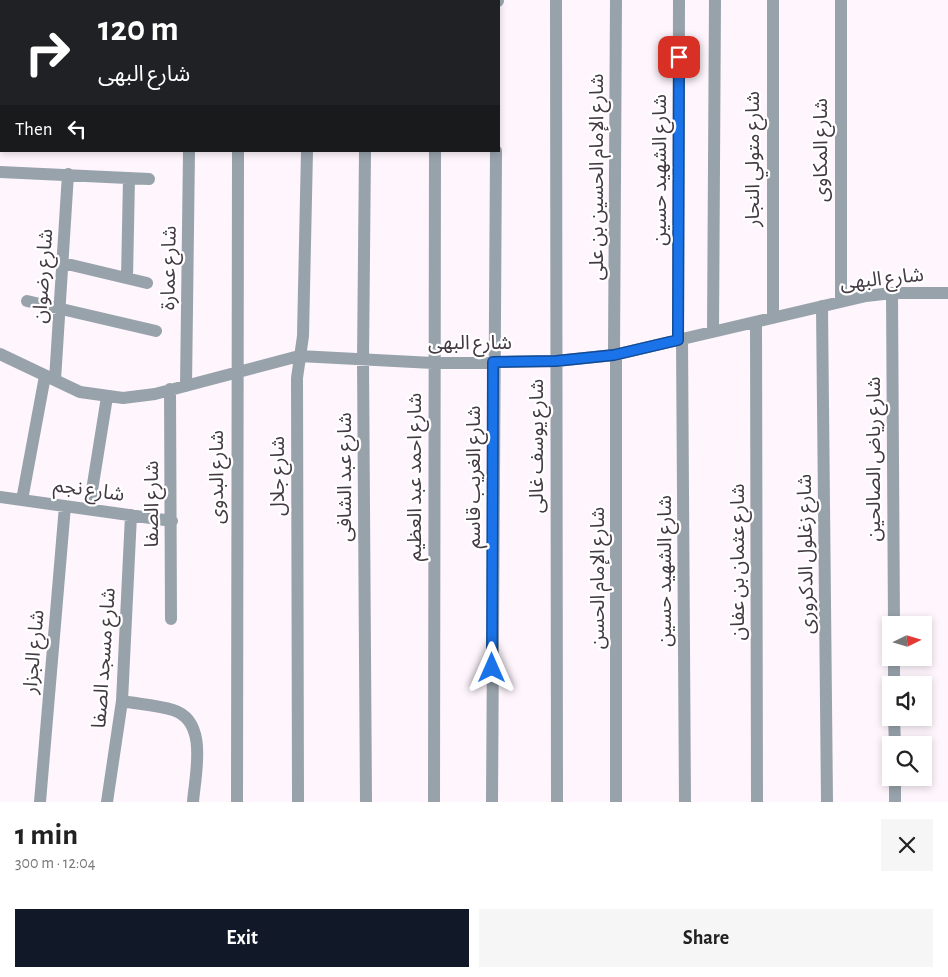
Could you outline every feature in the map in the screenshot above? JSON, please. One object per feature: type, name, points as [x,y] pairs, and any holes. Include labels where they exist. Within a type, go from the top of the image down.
[{"type":"street","name":"شارع يوسف غالى","points":[[556,0],[557,802]]},
{"type":"street","name":"شارع الإمام الحسين بن على","points":[[615,355],[616,0]]},
{"type":"street","name":"شارع الشهيد حسين","points":[[680,0],[680,340],[685,802]]},
{"type":"street","points":[[713,332],[715,0]]},
{"type":"street","name":"شارع متولي النجار","points":[[773,0],[773,318]]},
{"type":"street","name":"شارع المكاوى","points":[[841,0],[841,301]]},
{"type":"street","name":"شارع عمارة","points":[[186,386],[189,152]]},
{"type":"street","name":"شارع البدوى","points":[[237,802],[236,372],[238,152]]},
{"type":"street","name":"شارع جلال","points":[[298,802],[297,372],[303,336],[306,152]]},
{"type":"street","name":"شارع عبد الشافى","points":[[365,152],[363,360],[366,802]]},
{"type":"street","name":"شارع احمد عبد العظيم","points":[[434,802],[433,362],[435,152]]},
{"type":"street","name":"شارع الغريب قاسم","points":[[492,802],[493,362],[496,152]]},
{"type":"street","points":[[0,172],[149,179]]},
{"type":"street","name":"شارع رضوان","points":[[22,500],[50,378],[60,309],[68,174]]},
{"type":"street","points":[[127,278],[129,178]]},
{"type":"street","points":[[63,263],[147,283]]},
{"type":"street","name":"شارع البهى","points":[[0,354],[80,392],[107,398],[139,397],[299,356],[433,362],[556,361],[615,355],[841,301],[892,293],[948,293]]},
{"type":"street","name":"شارع رياض الصالحين","points":[[892,293],[894,616]]},
{"type":"street","points":[[27,301],[156,331]]},
{"type":"street","name":"شارع زغلول الدكرورى","points":[[822,306],[827,802]]},
{"type":"street","name":"شارع عثمان بن عفان","points":[[756,322],[757,802]]},
{"type":"street","name":"شارع الإمام الحسن","points":[[615,355],[616,802]]},
{"type":"street","name":"شارع الصفا","points":[[170,389],[171,619]]},
{"type":"street","points":[[89,509],[107,398]]},
{"type":"street","name":"شارع نجم","points":[[0,497],[172,521]]},
{"type":"street","name":"شارع الجزار","points":[[40,802],[65,506]]},
{"type":"street","name":"شارع مسجد الصفا","points":[[107,802],[122,701],[131,515]]},
{"type":"street","points":[[122,701],[174,710],[190,724],[197,745],[193,802]]},
{"type":"street","points":[[895,786],[895,802]]},
{"type":"route","points":[[492,668],[493,362],[556,361],[614,355],[678,340],[679,57]]}]
